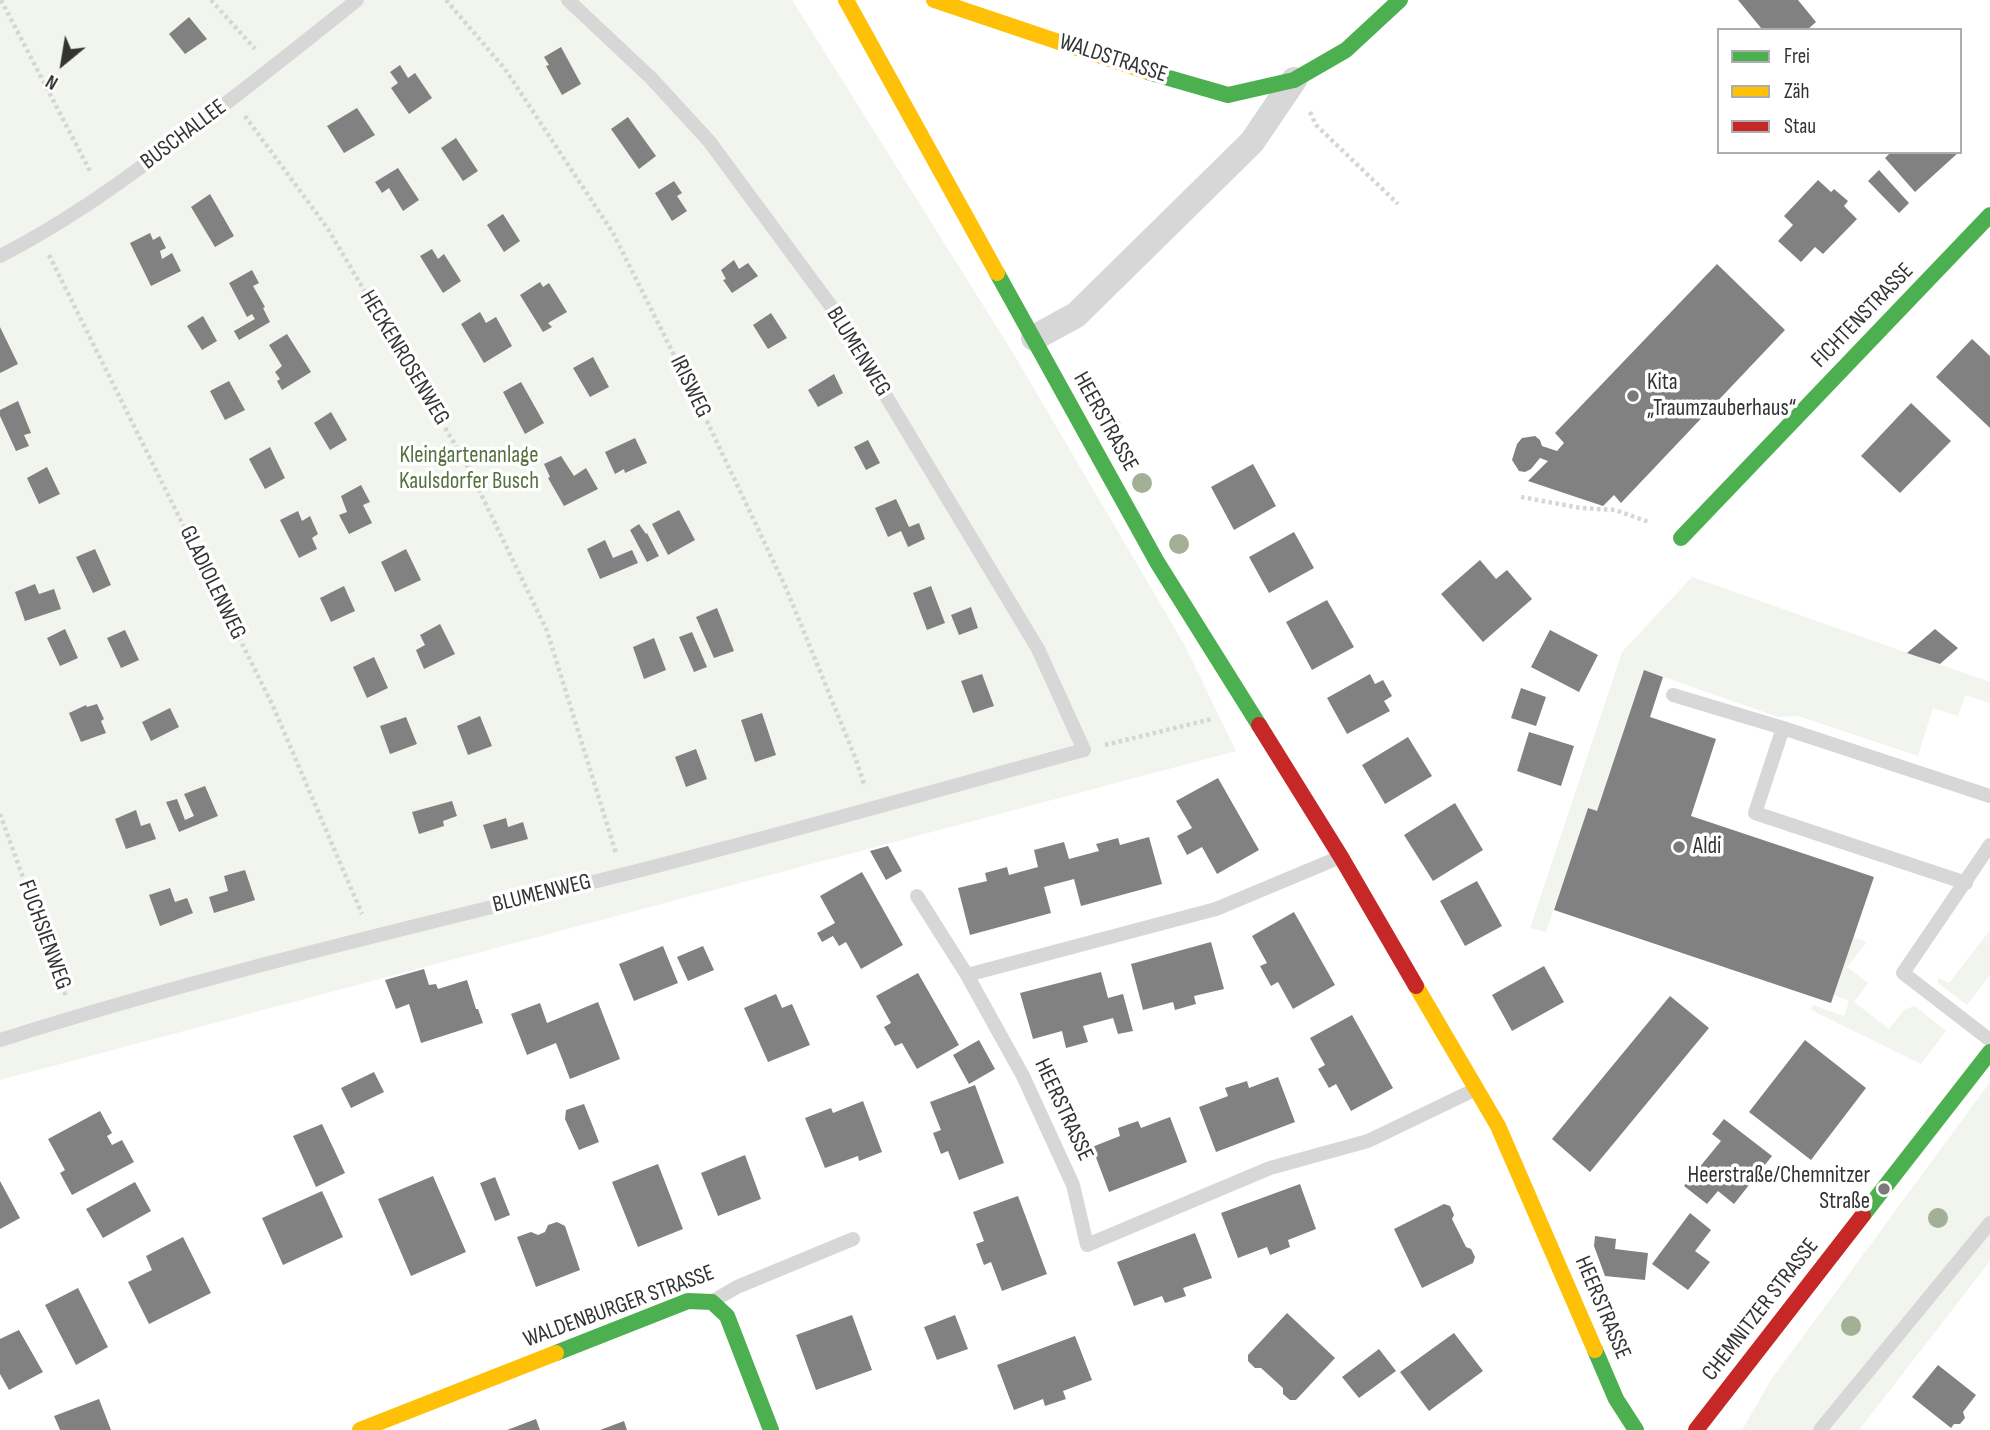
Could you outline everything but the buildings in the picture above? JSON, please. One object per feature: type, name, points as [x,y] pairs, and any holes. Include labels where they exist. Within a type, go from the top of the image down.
[{"type":"street","name":"HEERSTRASSE","points":[[846,0],[1157,562],[1341,857],[1498,1126],[1616,1399],[1636,1430]]},
{"type":"street","name":"WALDSTRASSE","points":[[934,0],[1154,74],[1228,95],[1294,80],[1346,50],[1400,0]]},
{"type":"street","name":"WALDSTRASSE","points":[[1034,338],[1076,315],[1252,142],[1294,80]]},
{"type":"street","name":"FICHTENSTRASSE","points":[[1681,538],[1990,215]]},
{"type":"street","name":"CHEMNITZER STRASSE","points":[[1696,1430],[1990,1052]]},
{"type":"street","name":"WALDENBURGER STRASSE","points":[[360,1430],[688,1301],[712,1302]]},
{"type":"street","points":[[712,1302],[727,1316],[771,1430]]},
{"type":"lane","name":"BUSCHALLEE","points":[[0,256],[40,236],[103,195],[232,99],[357,0]]},
{"type":"lane","name":"BLUMENWEG","points":[[0,1040],[72,1017],[372,935],[622,874],[1084,750],[1038,649],[836,313],[709,141],[651,78],[568,0]]},
{"type":"lane","points":[[1673,695],[1990,796]]},
{"type":"lane","points":[[1783,728],[1755,813],[1966,883]]},
{"type":"lane","points":[[1990,845],[1903,974],[1990,1040]]},
{"type":"lane","points":[[917,896],[967,975],[1216,909],[1341,857]]},
{"type":"lane","name":"HEERSTRASSE","points":[[967,975],[1023,1076],[1073,1185],[1087,1245],[1270,1168],[1368,1141],[1477,1089]]},
{"type":"lane","points":[[1820,1430],[1990,1223]]},
{"type":"lane","name":"WALDENBURGER STRASSE","points":[[712,1302],[737,1287],[853,1239]]},
{"type":"path","points":[[1,0],[103,195]]},
{"type":"path","points":[[211,0],[272,68]]},
{"type":"path","name":"IRISWEG","points":[[446,0],[505,69],[613,233],[786,588],[855,757],[871,808]]},
{"type":"path","points":[[1294,80],[1316,125],[1398,204]]},
{"type":"path","name":"HECKENROSENWEG","points":[[232,99],[328,229],[466,463],[547,631],[622,874]]},
{"type":"path","name":"GLADIOLENWEG","points":[[40,236],[272,704],[372,935]]},
{"type":"path","points":[[1521,496],[1581,508],[1615,510],[1665,528],[1681,538]]},
{"type":"path","points":[[1084,750],[1209,720],[1246,704]]},
{"type":"path","name":"FUCHSIENWEG","points":[[0,814],[62,981],[72,1017]]},
{"type":"green space","name":"Kleingartenanlage Kaulsdorfer Busch","points":[[0,0],[792,0],[1013,353],[1184,644],[1236,751],[0,1080]]},
{"type":"green space","points":[[1692,577],[1990,682],[1990,703],[1965,695],[1958,716],[1933,708],[1918,756],[1798,716],[1778,717],[1644,670],[1597,811],[1588,808],[1546,932],[1530,928],[1622,652]]},
{"type":"green space","points":[[1990,930],[1990,975],[1967,1005],[1938,983],[1938,978],[1949,983]]},
{"type":"green space","points":[[1853,937],[1867,942],[1847,967],[1868,983],[1854,1002],[1889,1029],[1905,1009],[1915,1006],[1946,1031],[1921,1064],[1811,1010],[1813,1005],[1844,1016],[1849,1001],[1834,995]]},
{"type":"green space","points":[[1990,1082],[1990,1261],[1859,1430],[1742,1430],[1771,1380]]},
{"type":"traffic: fast","points":[[1148,72],[1228,95],[1294,80],[1346,50],[1400,0]]},
{"type":"traffic: fast","points":[[1681,538],[1990,215]]},
{"type":"traffic: fast","points":[[997,273],[1157,562],[1259,725]]},
{"type":"traffic: fast","points":[[1863,1215],[1990,1052]]},
{"type":"traffic: fast","points":[[556,1353],[688,1301],[712,1302],[727,1316],[771,1430]]},
{"type":"traffic: fast","points":[[1595,1350],[1616,1399],[1636,1430]]},
{"type":"traffic: slow","points":[[846,0],[997,273]]},
{"type":"traffic: slow","points":[[934,0],[1148,72]]},
{"type":"traffic: slow","points":[[1416,986],[1498,1126],[1595,1350]]},
{"type":"traffic: slow","points":[[360,1430],[556,1353]]},
{"type":"traffic: jam","points":[[1259,725],[1341,857],[1416,986]]},
{"type":"traffic: jam","points":[[1696,1430],[1863,1215]]},
{"type":"place","name":"Kita „Traumzauberhaus“","points":[[1633,396]]},
{"type":"place","name":"Aldi","points":[[1679,847]]},
{"type":"place","name":"Heerstraße/Chemnitzer Straße","points":[[1884,1189]]}]
